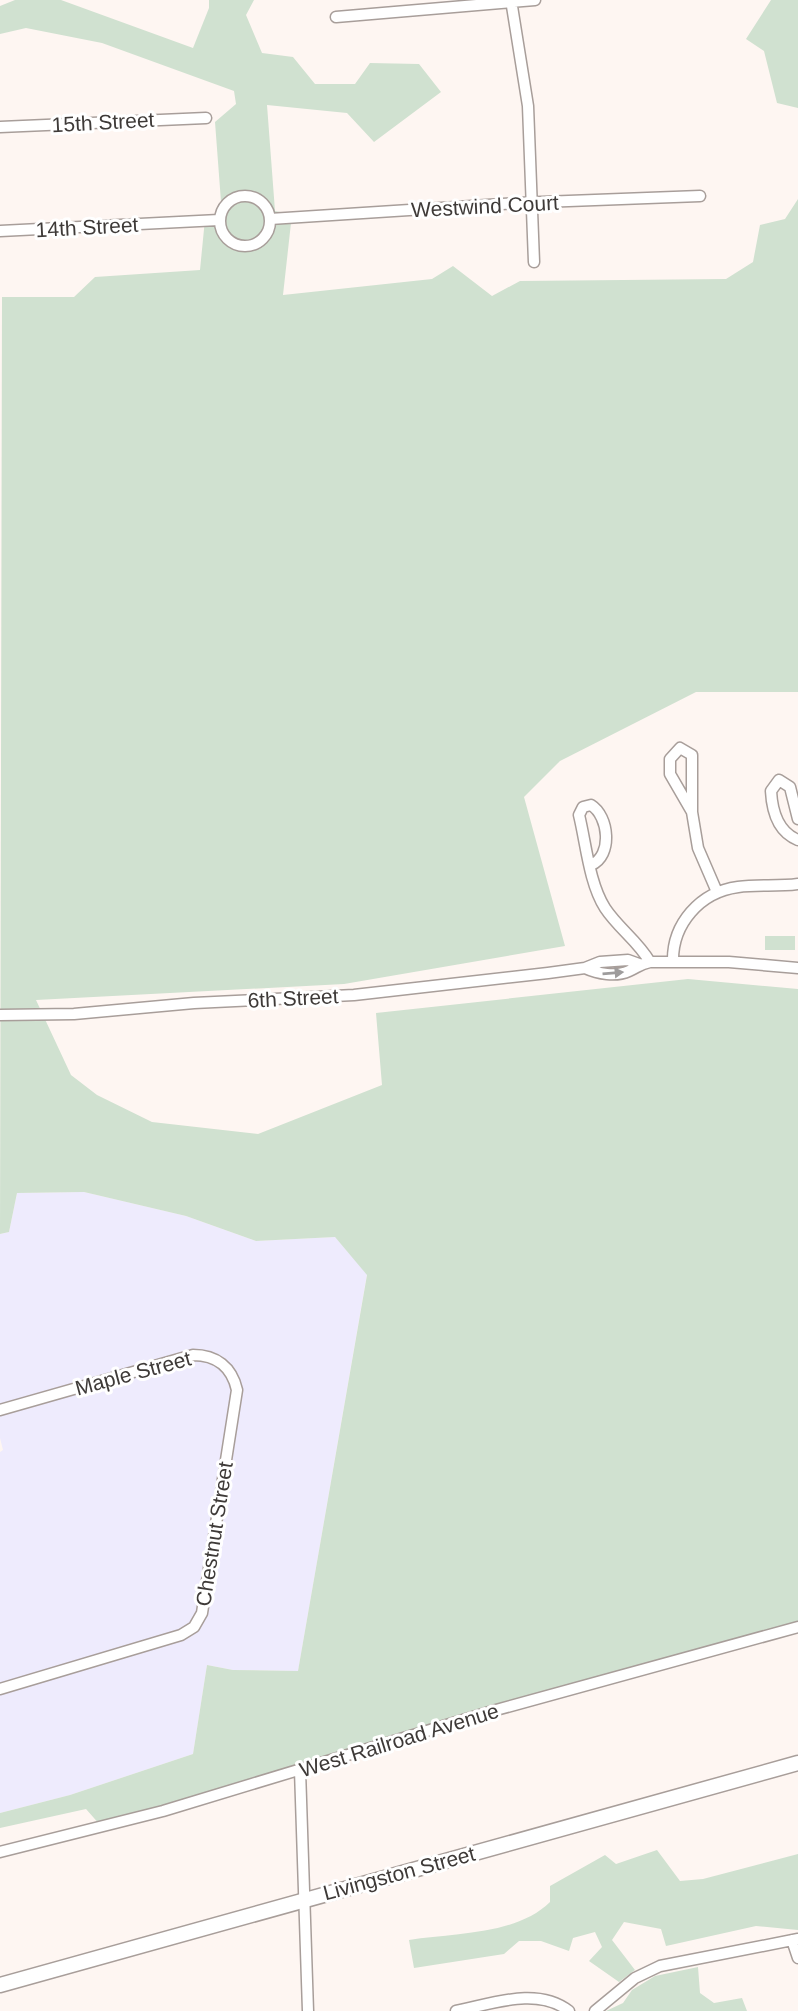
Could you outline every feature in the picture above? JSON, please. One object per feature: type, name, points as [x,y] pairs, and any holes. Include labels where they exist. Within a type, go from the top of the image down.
[{"type":"main road","name":"Livingston Street","points":[[0,1984],[798,1763]]},
{"type":"street","points":[[336,17],[535,0]]},
{"type":"street","points":[[512,1],[528,106],[534,262]]},
{"type":"street","name":"15th Street","points":[[0,127],[206,118]]},
{"type":"street","points":[[240,196],[256,198],[268,211],[270,219],[266,235],[253,245],[245,246],[237,245],[224,236],[219,220],[225,204],[240,196]]},
{"type":"street","name":"Westwind Court","points":[[270,219],[532,202],[699,196]]},
{"type":"street","name":"14th Street","points":[[0,231],[219,220]]},
{"type":"street","points":[[692,812],[670,774],[670,759],[680,748],[692,755],[694,837],[717,892]]},
{"type":"street","points":[[798,819],[790,787],[779,780],[771,791],[775,813],[783,829],[798,840]]},
{"type":"street","points":[[592,865],[602,859],[607,847],[601,817],[591,804],[583,807],[579,815],[592,865],[603,904],[635,938],[644,963]]},
{"type":"street","points":[[673,962],[673,951],[680,927],[695,907],[717,892],[741,886],[798,884]]},
{"type":"street","name":"6th Street","points":[[0,1015],[74,1014],[194,1003],[354,995],[585,968],[600,962],[628,960],[644,963],[729,962],[798,968]]},
{"type":"street","name":"Maple Street","points":[[0,1410],[202,1355],[218,1360],[231,1373],[237,1390],[236,1403]]},
{"type":"street","name":"Chestnut Street","points":[[0,1689],[181,1635],[194,1627],[202,1613],[236,1403]]},
{"type":"street","name":"West Railroad Avenue","points":[[0,1852],[163,1811],[496,1710],[798,1627]]},
{"type":"street","points":[[300,1770],[308,2011]]},
{"type":"street","points":[[595,2011],[635,1978],[660,1966],[795,1940],[798,1958]]},
{"type":"street","points":[[456,2011],[535,1997],[558,2003],[569,2011]]},
{"type":"shaded area","points":[[84,1192],[186,1216],[256,1241],[335,1237],[367,1274],[298,1671],[233,1670],[207,1665],[193,1754],[70,1795],[0,1813],[0,1452],[3,1450],[0,1438],[0,1234],[9,1232],[17,1193]]},
{"type":"green space","points":[[15,0],[61,0],[193,48],[209,8],[209,0],[254,0],[246,15],[262,53],[293,57],[315,84],[355,84],[370,63],[419,64],[441,92],[374,142],[347,113],[267,105],[275,211],[292,214],[283,295],[432,279],[453,266],[492,296],[520,281],[726,279],[753,262],[760,225],[785,219],[798,199],[798,692],[696,692],[560,761],[524,797],[565,946],[344,984],[36,1000],[71,1075],[97,1095],[152,1122],[258,1134],[382,1085],[376,1013],[688,979],[798,989],[798,1624],[101,1826],[86,1809],[0,1828],[0,1813],[70,1795],[193,1754],[207,1665],[233,1670],[298,1671],[367,1275],[335,1237],[256,1241],[186,1216],[84,1192],[17,1193],[9,1232],[0,1234],[2,297],[74,297],[95,277],[200,270],[205,219],[222,215],[215,122],[236,104],[234,91],[102,43],[26,28],[0,34],[0,6]]},
{"type":"green space","points":[[771,0],[798,0],[798,108],[777,103],[764,51],[746,39]]},
{"type":"green space","points":[[765,936],[795,936],[795,950],[765,950]]},
{"type":"green space","points":[[657,1850],[680,1881],[703,1879],[798,1854],[798,1930],[756,1926],[666,1946],[661,1929],[624,1922],[612,1940],[635,1970],[619,1982],[589,1961],[602,1947],[595,1932],[573,1938],[569,1951],[541,1941],[519,1941],[504,1954],[414,1968],[409,1940],[484,1931],[520,1921],[550,1902],[550,1886],[605,1855],[616,1864]]},
{"type":"green space","points":[[698,1967],[700,1993],[714,2003],[742,1998],[747,2011],[606,2011],[623,2003],[632,1990],[655,1976]]}]
